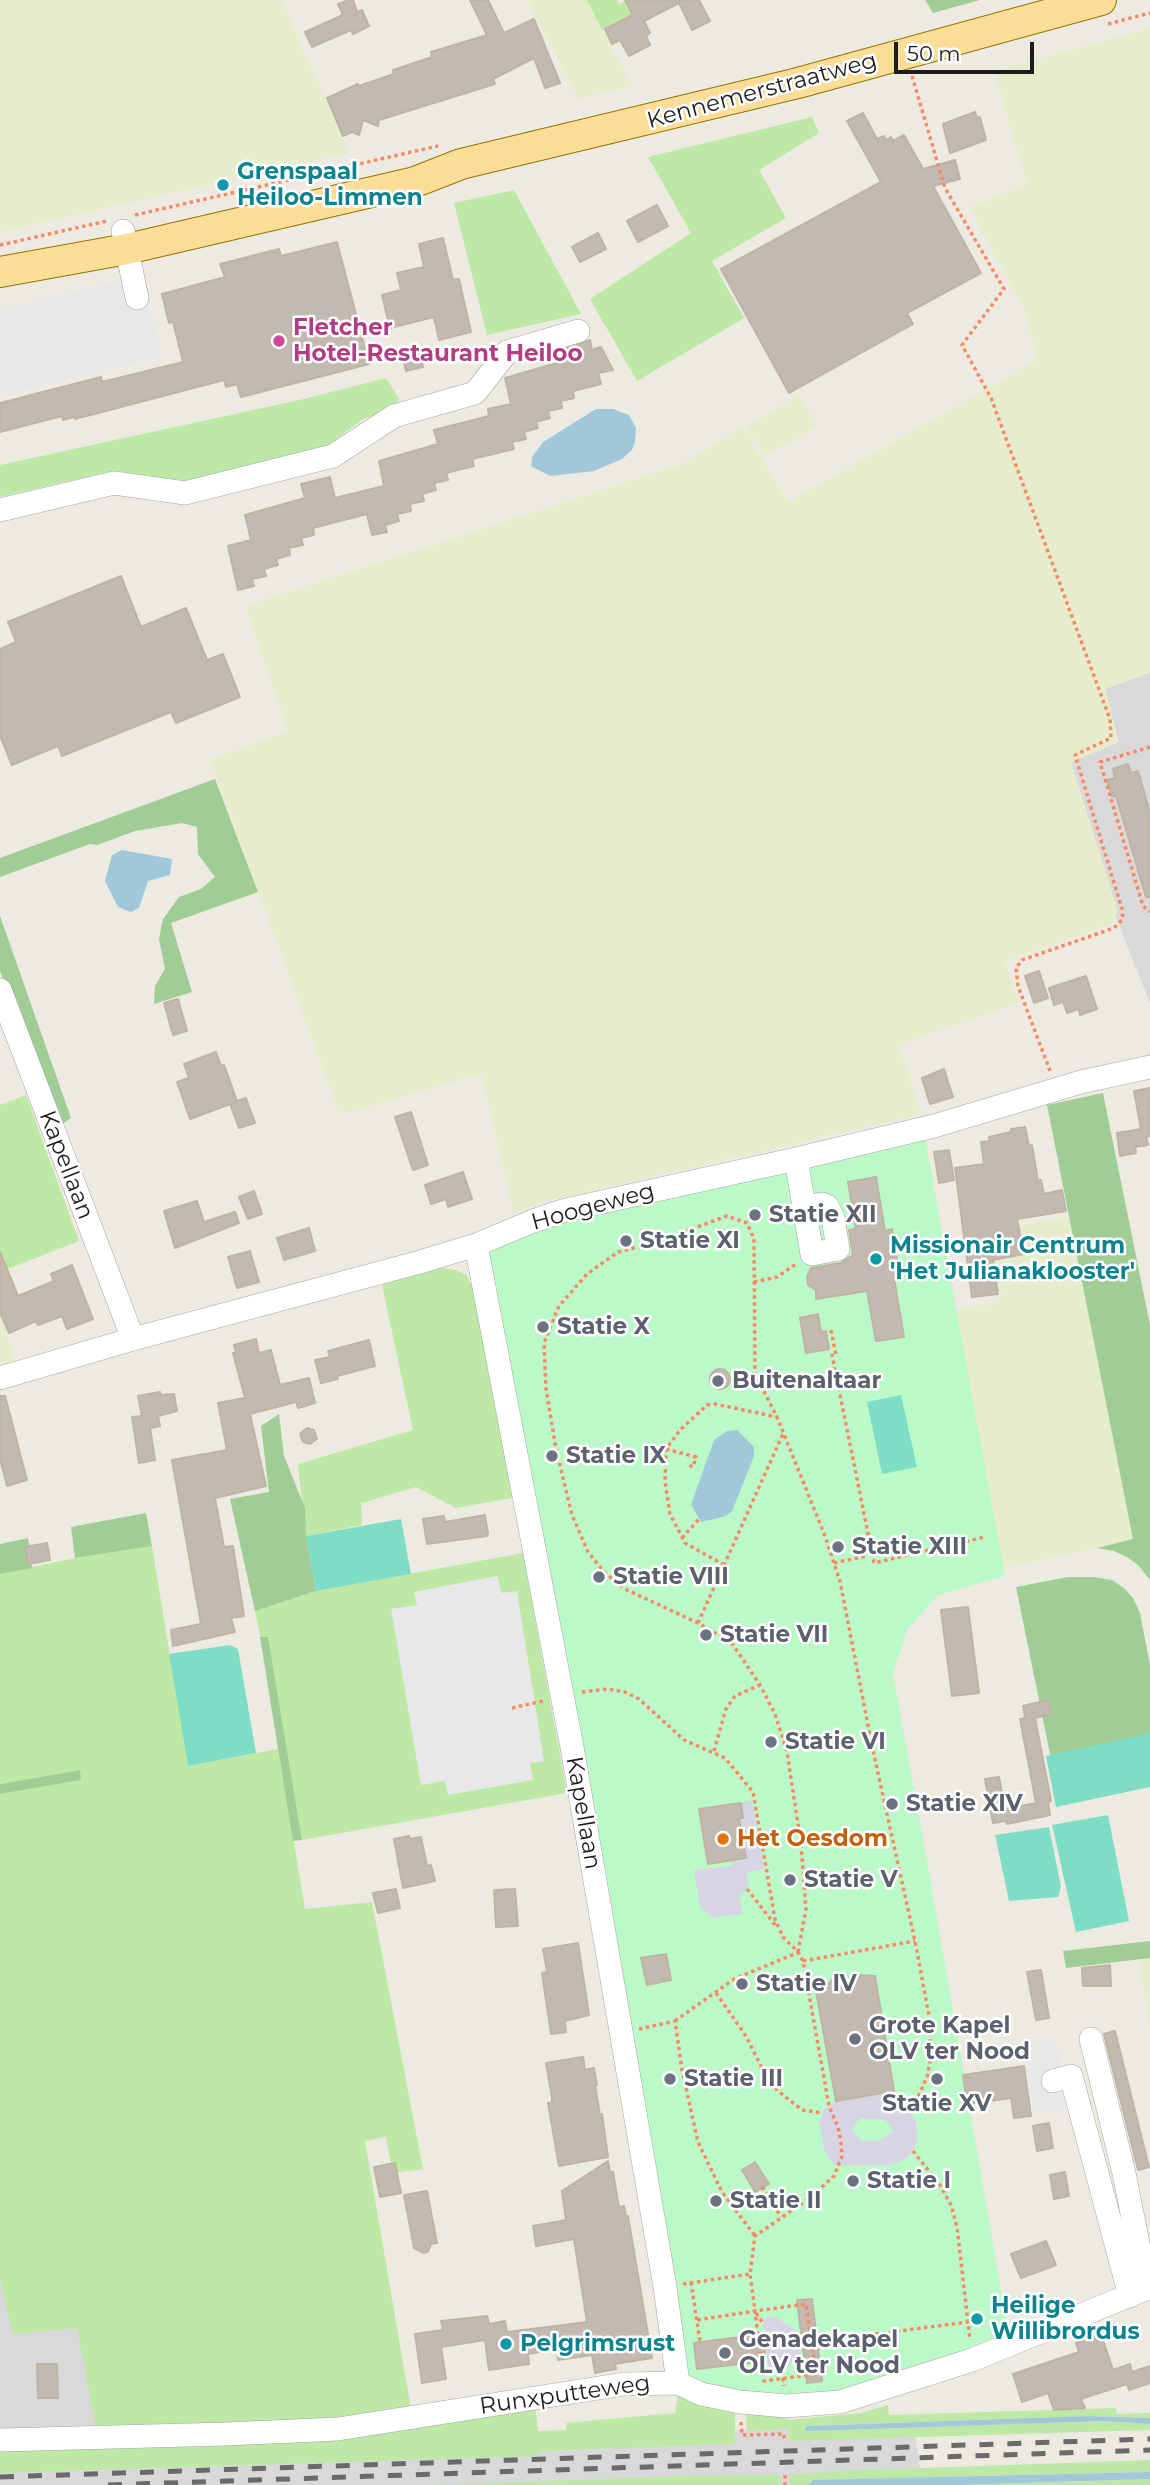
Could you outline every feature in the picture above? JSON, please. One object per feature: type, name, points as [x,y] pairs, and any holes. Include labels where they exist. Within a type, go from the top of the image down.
[{"type":"main road","name":"Kennemerstraatweg","points":[[0,263],[122,229],[415,182],[461,164],[624,127],[1101,0]]},
{"type":"main road","name":"Kennemerstraatweg","points":[[0,272],[122,229]]},
{"type":"street","points":[[122,229],[137,298]]},
{"type":"street","points":[[0,510],[114,483],[185,493],[333,456],[394,416],[475,393],[506,352],[578,331]]},
{"type":"street","name":"Kapellaan","points":[[0,990],[133,1339]]},
{"type":"street","name":"Hoogeweg","points":[[0,1378],[476,1245],[533,1220],[566,1210],[796,1160],[934,1126],[1057,1089],[1150,1067]]},
{"type":"street","points":[[796,1160],[812,1254]]},
{"type":"street","name":"Kapellaan","points":[[476,1245],[554,1699],[621,2033],[665,2287],[678,2383]]},
{"type":"street","points":[[1091,2039],[1124,2173],[1142,2291]]},
{"type":"street","points":[[1053,2081],[1071,2076],[1142,2291]]},
{"type":"street","name":"Runxputteweg","points":[[0,2440],[338,2429],[619,2384],[678,2383],[701,2394],[740,2402],[785,2406],[841,2402],[972,2360],[1142,2291]]},
{"type":"path","points":[[903,54],[913,76],[945,188],[1004,289],[962,345],[990,398],[1110,719],[1111,738],[1075,755],[1123,912],[1122,920],[1114,928],[1022,960],[1015,974],[1057,1089]]},
{"type":"path","points":[[0,246],[122,229],[344,167]]},
{"type":"path","points":[[1150,747],[1100,762],[1143,906],[1150,912]]},
{"type":"path","points":[[799,1952],[806,1909],[801,1844],[787,1752],[775,1714],[761,1685],[731,1642],[625,1588],[605,1573],[588,1552],[572,1515],[556,1449],[546,1388],[544,1343],[559,1306],[587,1274],[618,1252],[654,1243],[727,1216],[747,1223],[754,1239],[755,1374],[777,1417],[825,1536],[840,1581],[872,1746],[915,1941],[929,2017],[932,2057],[927,2077],[911,2113]]},
{"type":"path","points":[[754,1282],[777,1277],[812,1254]]},
{"type":"path","points":[[831,1329],[836,1355],[832,1355],[874,1563],[985,1537]]},
{"type":"path","points":[[724,1565],[685,1543],[670,1514],[665,1482],[666,1449],[680,1430],[706,1405],[715,1404],[777,1417]]},
{"type":"path","points":[[698,1623],[783,1434]]},
{"type":"path","points":[[666,1449],[696,1457],[693,1467],[686,1464]]},
{"type":"path","points":[[682,1538],[699,1519]]},
{"type":"path","points":[[834,1563],[867,1556]]},
{"type":"path","points":[[715,1751],[726,1709],[735,1696],[761,1685]]},
{"type":"path","points":[[512,1708],[593,1689],[625,1692],[652,1709],[684,1740],[715,1751],[725,1758],[753,1792],[777,1927]]},
{"type":"path","points":[[747,1889],[799,1952],[803,1961],[829,2106],[838,2127],[842,2155],[834,2176],[811,2197],[755,2236]]},
{"type":"path","points":[[803,1961],[915,1941]]},
{"type":"path","points":[[621,2033],[675,2021],[734,1979],[799,1952]]},
{"type":"path","points":[[716,1993],[746,2036],[764,2072],[778,2091],[802,2110],[822,2113]]},
{"type":"path","points":[[675,2021],[682,2070],[698,2142],[722,2192],[755,2236],[750,2273],[755,2311],[764,2381],[816,2374],[806,2304],[755,2311],[697,2320]]},
{"type":"path","points":[[913,2151],[940,2185],[951,2205],[957,2227],[972,2360]]},
{"type":"path","points":[[762,2187],[782,2217]]},
{"type":"path","points":[[665,2287],[750,2273]]},
{"type":"path","points":[[691,2282],[700,2342]]},
{"type":"path","points":[[755,2311],[764,2325]]},
{"type":"path","points":[[799,2344],[968,2322]]},
{"type":"path","points":[[782,2371],[783,2379]]},
{"type":"path","points":[[748,2435],[783,2434],[784,2440]]},
{"type":"path","points":[[785,2475],[785,2485]]},
{"type":"shaded area","points":[[144,275],[161,357],[0,395],[0,310]]},
{"type":"shaded area","points":[[1150,642],[1150,1003],[1110,903],[1040,675]]},
{"type":"shaded area","points":[[497,1576],[502,1593],[517,1591],[544,1761],[530,1763],[533,1780],[448,1795],[445,1781],[421,1785],[391,1609],[417,1605],[414,1592]]},
{"type":"shaded area","points":[[752,1801],[764,1869],[747,1872],[749,1887],[740,1895],[742,1914],[713,1918],[700,1907],[694,1870],[732,1866],[732,1862],[746,1860],[739,1821],[744,1820],[741,1802]]},
{"type":"shaded area","points":[[1057,2038],[1065,2110],[1035,2113],[1021,2045]]},
{"type":"shaded area","points":[[881,2094],[882,2101],[899,2105],[911,2113],[916,2122],[917,2142],[913,2151],[907,2158],[892,2165],[839,2166],[831,2161],[825,2152],[819,2123],[824,2109],[836,2101]],"holes":[[[862,2118],[889,2123],[893,2132],[879,2141],[862,2141],[852,2130]]]},
{"type":"shaded area","points":[[0,2253],[79,2322],[191,2387],[548,2438],[914,2423],[922,2485],[0,2485]]},
{"type":"shaded area","points":[[776,2317],[799,2333],[801,2352],[785,2370],[769,2373],[763,2318]]},
{"type":"green space","points":[[0,0],[281,0],[349,153],[0,232]]},
{"type":"green space","points":[[528,0],[587,0],[632,86],[578,99]]},
{"type":"green space","points":[[587,0],[617,0],[619,4],[627,0],[636,13],[602,30]]},
{"type":"green space","points":[[925,0],[980,0],[933,13]]},
{"type":"green space","points":[[1150,28],[1150,673],[1105,689],[1119,742],[1071,762],[1118,911],[1112,924],[1005,961],[1019,1003],[899,1045],[922,1114],[547,1201],[514,1213],[481,1074],[340,1115],[210,760],[288,731],[245,606],[679,465],[743,427],[788,502],[1037,360],[1026,314],[970,207],[1027,184],[994,71]]},
{"type":"green space","points":[[812,117],[819,133],[759,170],[786,218],[712,261],[744,318],[637,381],[590,299],[691,233],[648,157]]},
{"type":"green space","points":[[514,190],[581,314],[487,335],[454,203]]},
{"type":"green space","points":[[386,378],[399,399],[396,408],[363,419],[327,446],[264,461],[258,466],[188,481],[107,472],[0,497],[0,465],[304,399]]},
{"type":"green space","points":[[799,395],[818,425],[765,457],[746,427]]},
{"type":"green space","points":[[215,779],[258,892],[171,923],[192,992],[154,1004],[155,986],[165,969],[159,939],[163,919],[179,897],[201,889],[215,877],[198,854],[197,827],[182,823],[135,831],[97,845],[90,844],[0,877],[0,858]]},
{"type":"green space","points":[[0,916],[71,1118],[59,1126],[0,971]]},
{"type":"green space","points":[[1103,1093],[1150,1325],[1150,1580],[1139,1566],[1127,1557],[1097,1548],[1133,1539],[1047,1105]]},
{"type":"green space","points":[[26,1095],[79,1241],[0,1272],[0,1105]]},
{"type":"green space","points":[[924,1132],[1005,1576],[938,1595],[907,1630],[893,1673],[1010,2342],[945,2366],[786,2404],[683,2380],[487,1247],[566,1217]]},
{"type":"green space","points":[[1070,1216],[1133,1540],[1000,1569],[953,1310],[997,1303],[1001,1293],[999,1283],[994,1279],[991,1261],[1007,1260],[1006,1228]]},
{"type":"green space","points":[[443,1268],[466,1275],[472,1286],[512,1498],[456,1508],[416,1487],[361,1503],[362,1525],[306,1536],[298,1464],[413,1430],[382,1285],[428,1270]]},
{"type":"green space","points":[[0,1317],[18,1366],[0,1372]]},
{"type":"green space","points":[[901,1395],[917,1467],[882,1474],[867,1402]]},
{"type":"green space","points":[[279,1414],[284,1456],[305,1508],[306,1536],[316,1591],[255,1611],[230,1499],[269,1492],[261,1426]]},
{"type":"green space","points":[[146,1513],[152,1546],[75,1558],[71,1527]]},
{"type":"green space","points":[[401,1519],[411,1574],[316,1591],[306,1536]]},
{"type":"green space","points":[[28,1538],[32,1568],[0,1574],[0,1544]]},
{"type":"green space","points":[[152,1546],[188,1766],[278,1749],[305,1909],[372,1902],[423,2169],[393,2173],[386,2137],[365,2141],[411,2409],[355,2420],[96,2428],[77,2328],[13,2334],[0,2279],[0,1794],[81,1780],[79,1770],[0,1784],[0,1574],[75,1558]]},
{"type":"green space","points":[[523,1553],[567,1793],[302,1840],[268,1638],[260,1637],[255,1611],[316,1591]]},
{"type":"green space","points":[[1068,1577],[1112,1580],[1133,1598],[1140,1613],[1150,1665],[1150,1739],[1051,1759],[1016,1587]]},
{"type":"green space","points":[[260,1637],[268,1637],[302,1840],[293,1841]]},
{"type":"green space","points":[[230,1645],[238,1649],[256,1753],[188,1766],[169,1654]]},
{"type":"green space","points":[[1150,1733],[1150,1787],[1056,1807],[1046,1756]]},
{"type":"green space","points":[[80,1770],[81,1780],[0,1794],[0,1784]]},
{"type":"green space","points":[[1108,1815],[1129,1921],[1076,1932],[1052,1825]]},
{"type":"green space","points":[[1049,1827],[1061,1887],[1058,1897],[1009,1901],[995,1835]]},
{"type":"green space","points":[[1150,1941],[1150,1958],[1066,1968],[1063,1951]]},
{"type":"green space","points":[[1150,1958],[1150,2031],[1139,1959]]},
{"type":"green space","points":[[678,2394],[735,2408],[735,2444],[541,2451],[536,2456],[0,2473],[0,2449],[535,2403],[538,2431],[566,2430],[566,2423],[675,2413]]},
{"type":"green space","points":[[888,2405],[889,2415],[1116,2408],[1117,2414],[1150,2413],[1150,2418],[1088,2416],[808,2426],[805,2430],[1104,2421],[1150,2424],[1150,2430],[789,2441],[788,2429],[747,2431],[746,2410],[787,2413],[788,2420],[861,2413]]},
{"type":"green space","points":[[1150,2460],[1150,2472],[813,2480],[808,2485],[790,2485],[790,2475],[837,2471]]},
{"type":"green space","points":[[780,2475],[781,2485],[438,2485],[689,2476]]},
{"type":"green space","points":[[1150,2479],[1150,2485],[960,2485],[1122,2480]]},
{"type":"water","points":[[596,409],[613,409],[629,415],[636,428],[632,450],[622,459],[594,471],[550,476],[531,466],[532,457],[543,442]]},
{"type":"water","points":[[122,850],[172,859],[170,875],[148,881],[139,908],[131,912],[118,907],[105,881],[112,855]]},
{"type":"water","points":[[737,1430],[754,1447],[754,1456],[732,1511],[726,1516],[701,1522],[691,1505],[714,1440],[727,1431]]},
{"type":"water","points":[[1088,2416],[1150,2418],[1150,2424],[1104,2421],[806,2431],[805,2428],[808,2426]]},
{"type":"water","points":[[1150,2472],[1150,2479],[960,2485],[808,2485],[813,2480]]},
{"type":"building","points":[[353,0],[357,12],[362,10],[369,26],[353,34],[351,30],[312,47],[305,32],[343,15],[338,4]]},
{"type":"building","points":[[470,0],[488,0],[504,33],[534,19],[560,83],[545,88],[534,58],[493,79],[495,84],[379,120],[378,126],[363,120],[359,135],[352,132],[343,136],[327,98],[358,84],[359,86],[394,74],[393,70],[432,57],[431,52],[487,35]]},
{"type":"building","points":[[625,0],[699,0],[710,21],[692,30],[679,3],[644,21],[650,33],[646,36],[650,45],[629,56],[620,40],[612,44],[605,29],[633,15]]},
{"type":"building","points":[[975,112],[977,118],[980,117],[986,140],[950,153],[943,124]]},
{"type":"building","points":[[863,113],[877,139],[884,136],[886,140],[891,137],[893,141],[904,135],[923,169],[955,160],[960,179],[933,186],[981,273],[907,313],[913,324],[789,393],[721,269],[881,182],[847,121]]},
{"type":"building","points":[[657,205],[668,226],[638,242],[627,221]]},
{"type":"building","points":[[598,233],[606,249],[580,262],[572,247]]},
{"type":"building","points":[[443,238],[453,280],[459,279],[471,332],[439,340],[434,317],[390,328],[382,295],[401,290],[397,273],[424,267],[419,244]]},
{"type":"building","points":[[337,242],[369,364],[241,397],[237,384],[226,387],[224,380],[75,419],[63,420],[62,416],[0,432],[0,403],[101,377],[102,382],[183,362],[173,322],[169,323],[162,294],[225,277],[220,264],[279,249],[281,256]]},
{"type":"building","points":[[590,340],[592,350],[601,347],[613,370],[598,373],[601,384],[573,391],[574,398],[561,401],[562,408],[548,411],[550,418],[536,422],[538,428],[524,432],[526,439],[512,442],[514,449],[472,459],[474,466],[446,473],[448,480],[434,483],[436,490],[422,494],[424,501],[410,504],[411,511],[397,514],[399,521],[385,525],[387,532],[372,535],[367,514],[313,528],[314,535],[301,538],[303,545],[289,548],[290,555],[276,559],[278,565],[264,569],[266,576],[252,579],[254,586],[238,590],[228,546],[251,540],[245,515],[305,498],[301,484],[330,477],[335,498],[384,486],[379,461],[438,444],[434,430],[489,416],[488,409],[511,404],[505,378],[564,361],[562,350]]},
{"type":"building","points":[[419,351],[423,367],[406,371],[402,355]]},
{"type":"building","points":[[121,576],[141,627],[186,608],[207,660],[223,654],[240,697],[176,723],[171,712],[62,756],[58,746],[12,765],[0,736],[0,649],[16,642],[8,622]]},
{"type":"building","points":[[1128,764],[1131,773],[1138,771],[1150,813],[1150,897],[1146,897],[1116,796],[1112,797],[1107,780],[1115,778],[1113,769]]},
{"type":"building","points":[[1039,971],[1048,998],[1034,1003],[1025,976]]},
{"type":"building","points":[[1086,976],[1097,1009],[1080,1015],[1079,1009],[1067,1013],[1063,1002],[1054,1005],[1049,988]]},
{"type":"building","points":[[178,999],[187,1031],[173,1035],[164,1003]]},
{"type":"building","points":[[216,1052],[221,1066],[224,1065],[237,1101],[246,1098],[255,1123],[239,1128],[230,1104],[190,1119],[177,1082],[189,1078],[184,1064]]},
{"type":"building","points":[[944,1069],[953,1097],[930,1104],[922,1078]]},
{"type":"building","points":[[1150,1088],[1150,1136],[1146,1137],[1148,1145],[1135,1147],[1136,1153],[1120,1156],[1117,1133],[1141,1129],[1134,1091]]},
{"type":"building","points":[[411,1112],[428,1165],[413,1170],[395,1117]]},
{"type":"building","points":[[1025,1127],[1029,1146],[1032,1145],[1038,1181],[1041,1180],[1044,1194],[1062,1190],[1066,1211],[1017,1219],[1024,1254],[993,1260],[998,1294],[972,1297],[955,1168],[984,1164],[981,1142],[990,1141],[989,1137],[1011,1132],[1011,1129]]},
{"type":"building","points":[[949,1150],[954,1180],[939,1183],[934,1152]]},
{"type":"building","points":[[463,1172],[472,1199],[448,1207],[446,1199],[431,1204],[425,1185]]},
{"type":"building","name":"Missionair Centrum 'Het Julianaklooster'","points":[[876,1177],[885,1231],[892,1229],[900,1277],[894,1278],[904,1337],[876,1341],[867,1291],[816,1299],[816,1290],[808,1285],[807,1277],[811,1268],[841,1263],[853,1255],[849,1230],[856,1229],[848,1182]]},
{"type":"building","points":[[254,1191],[262,1214],[248,1219],[239,1197]]},
{"type":"building","points":[[197,1201],[204,1222],[235,1212],[239,1223],[175,1248],[164,1211]]},
{"type":"building","points":[[309,1228],[315,1251],[284,1260],[277,1238]]},
{"type":"building","points":[[250,1251],[259,1282],[237,1288],[228,1257]]},
{"type":"building","points":[[0,1252],[18,1296],[54,1281],[51,1274],[72,1265],[93,1319],[67,1329],[62,1316],[38,1325],[36,1321],[9,1333],[0,1313]]},
{"type":"building","points":[[818,1314],[821,1332],[826,1331],[829,1349],[806,1353],[800,1318]]},
{"type":"building","points":[[256,1339],[259,1353],[271,1350],[280,1385],[309,1378],[315,1403],[298,1408],[296,1402],[250,1414],[266,1486],[215,1498],[224,1547],[233,1546],[244,1616],[231,1618],[235,1632],[173,1646],[171,1630],[201,1624],[172,1460],[227,1450],[218,1403],[245,1398],[233,1353],[236,1353],[234,1345]]},
{"type":"building","points":[[369,1340],[375,1366],[321,1383],[315,1360],[330,1357],[328,1351]]},
{"type":"building","name":"Buitenaltaar","points":[[720,1369],[727,1372],[730,1379],[727,1386],[720,1389],[713,1386],[710,1379],[713,1372]]},
{"type":"building","points":[[160,1392],[161,1395],[174,1394],[177,1411],[158,1416],[160,1426],[150,1428],[155,1460],[139,1463],[132,1417],[142,1416],[138,1396]]},
{"type":"building","points":[[0,1396],[5,1396],[27,1480],[7,1486],[0,1459]]},
{"type":"building","points":[[307,1428],[314,1430],[317,1439],[310,1444],[303,1442],[300,1434]]},
{"type":"building","points":[[485,1515],[487,1536],[427,1544],[423,1519],[444,1516],[445,1522]]},
{"type":"building","points":[[47,1543],[50,1560],[28,1564],[25,1547]]},
{"type":"building","points":[[968,1607],[979,1693],[952,1696],[941,1610]]},
{"type":"building","points":[[1048,1700],[1051,1714],[1035,1718],[1051,1801],[1048,1802],[1050,1815],[1007,1824],[1006,1821],[993,1823],[985,1779],[999,1777],[1005,1809],[1036,1803],[1020,1719],[1025,1718],[1023,1706]]},
{"type":"building","name":"Het Oesdom","points":[[741,1803],[743,1818],[739,1819],[746,1858],[708,1864],[699,1809]]},
{"type":"building","points":[[409,1836],[410,1839],[421,1837],[427,1866],[431,1865],[435,1881],[403,1888],[394,1839]]},
{"type":"building","points":[[396,1889],[400,1908],[378,1913],[373,1893]]},
{"type":"building","points":[[515,1889],[518,1926],[496,1927],[494,1890]]},
{"type":"building","points":[[578,1943],[589,2015],[565,2021],[566,2032],[551,2034],[542,1973],[547,1972],[543,1949]]},
{"type":"building","points":[[666,1954],[671,1980],[647,1985],[641,1958]]},
{"type":"building","points":[[1110,1965],[1111,1986],[1083,1986],[1082,1968]]},
{"type":"building","points":[[1041,1970],[1049,2018],[1036,2020],[1027,1972]]},
{"type":"building","name":"Grote Kapel OLV ter Nood","points":[[855,1975],[875,1976],[894,2091],[836,2101],[815,1986],[828,1984],[834,1978],[836,1981]]},
{"type":"building","points":[[1115,2031],[1149,2167],[1138,2170],[1104,2034]]},
{"type":"building","points":[[583,2057],[585,2070],[594,2068],[608,2157],[559,2166],[548,2103],[552,2102],[552,2098],[546,2063]]},
{"type":"building","points":[[1024,2066],[1031,2116],[1014,2118],[1011,2098],[967,2104],[963,2075]]},
{"type":"building","points":[[1049,2123],[1053,2148],[1037,2151],[1033,2126]]},
{"type":"building","points":[[608,2161],[610,2172],[613,2172],[619,2207],[624,2206],[628,2216],[652,2358],[615,2364],[616,2369],[595,2373],[592,2355],[558,2360],[557,2349],[528,2354],[529,2364],[489,2370],[485,2340],[441,2347],[446,2379],[422,2383],[415,2334],[443,2330],[441,2321],[487,2316],[489,2324],[505,2321],[507,2332],[587,2322],[574,2239],[536,2246],[533,2226],[566,2220],[562,2191]]},
{"type":"building","points":[[755,2162],[769,2184],[755,2192],[742,2170]]},
{"type":"building","points":[[395,2163],[401,2193],[380,2197],[374,2167]]},
{"type":"building","points":[[1065,2172],[1069,2196],[1054,2199],[1050,2175]]},
{"type":"building","points":[[427,2191],[437,2243],[431,2244],[428,2252],[423,2253],[414,2248],[404,2195]]},
{"type":"building","points":[[1046,2241],[1056,2265],[1021,2278],[1011,2254]]},
{"type":"building","points":[[812,2299],[822,2381],[807,2383],[797,2300]]},
{"type":"building","name":"Genadekapel OLV ter Nood","points":[[763,2334],[766,2361],[697,2369],[694,2343]]},
{"type":"building","points":[[1094,2336],[1095,2339],[1102,2337],[1113,2370],[1130,2364],[1132,2372],[1150,2366],[1150,2383],[1129,2390],[1127,2384],[1081,2399],[1085,2408],[1054,2410],[1048,2393],[1022,2402],[1013,2374],[1079,2352],[1076,2343]]},
{"type":"building","points":[[37,2364],[57,2364],[58,2398],[38,2398]]},
{"type":"railway","points":[[0,2477],[1150,2439]]},
{"type":"railway","points":[[108,2485],[1150,2450]]},
{"type":"place","name":"Grenspaal Heiloo-Limmen","points":[[223,185]]},
{"type":"place","name":"Fletcher Hotel-Restaurant Heiloo","points":[[279,341]]},
{"type":"place","name":"Statie XII","points":[[755,1215]]},
{"type":"place","name":"Statie XI","points":[[626,1241]]},
{"type":"place","name":"Missionair Centrum 'Het Julianaklooster'","points":[[876,1259]]},
{"type":"place","name":"Statie X","points":[[543,1327]]},
{"type":"place","name":"Buitenaltaar","points":[[718,1381]]},
{"type":"place","name":"Statie IX","points":[[552,1456]]},
{"type":"place","name":"Statie XIII","points":[[838,1547]]},
{"type":"place","name":"Statie VIII","points":[[599,1577]]},
{"type":"place","name":"Statie VII","points":[[706,1635]]},
{"type":"place","name":"Statie VI","points":[[771,1742]]},
{"type":"place","name":"Statie XIV","points":[[892,1804]]},
{"type":"place","name":"Het Oesdom","points":[[723,1839]]},
{"type":"place","name":"Statie V","points":[[790,1880]]},
{"type":"place","name":"Statie IV","points":[[742,1984]]},
{"type":"place","name":"Grote Kapel OLV ter Nood","points":[[855,2039]]},
{"type":"place","name":"Statie III","points":[[670,2079]]},
{"type":"place","name":"Statie XV","points":[[937,2079]]},
{"type":"place","name":"Statie I","points":[[853,2181]]},
{"type":"place","name":"Statie II","points":[[716,2201]]},
{"type":"place","name":"Heilige Willibrordus","points":[[977,2319]]},
{"type":"place","name":"Pelgrimsrust","points":[[506,2344]]},
{"type":"place","name":"Genadekapel OLV ter Nood","points":[[725,2353]]}]
